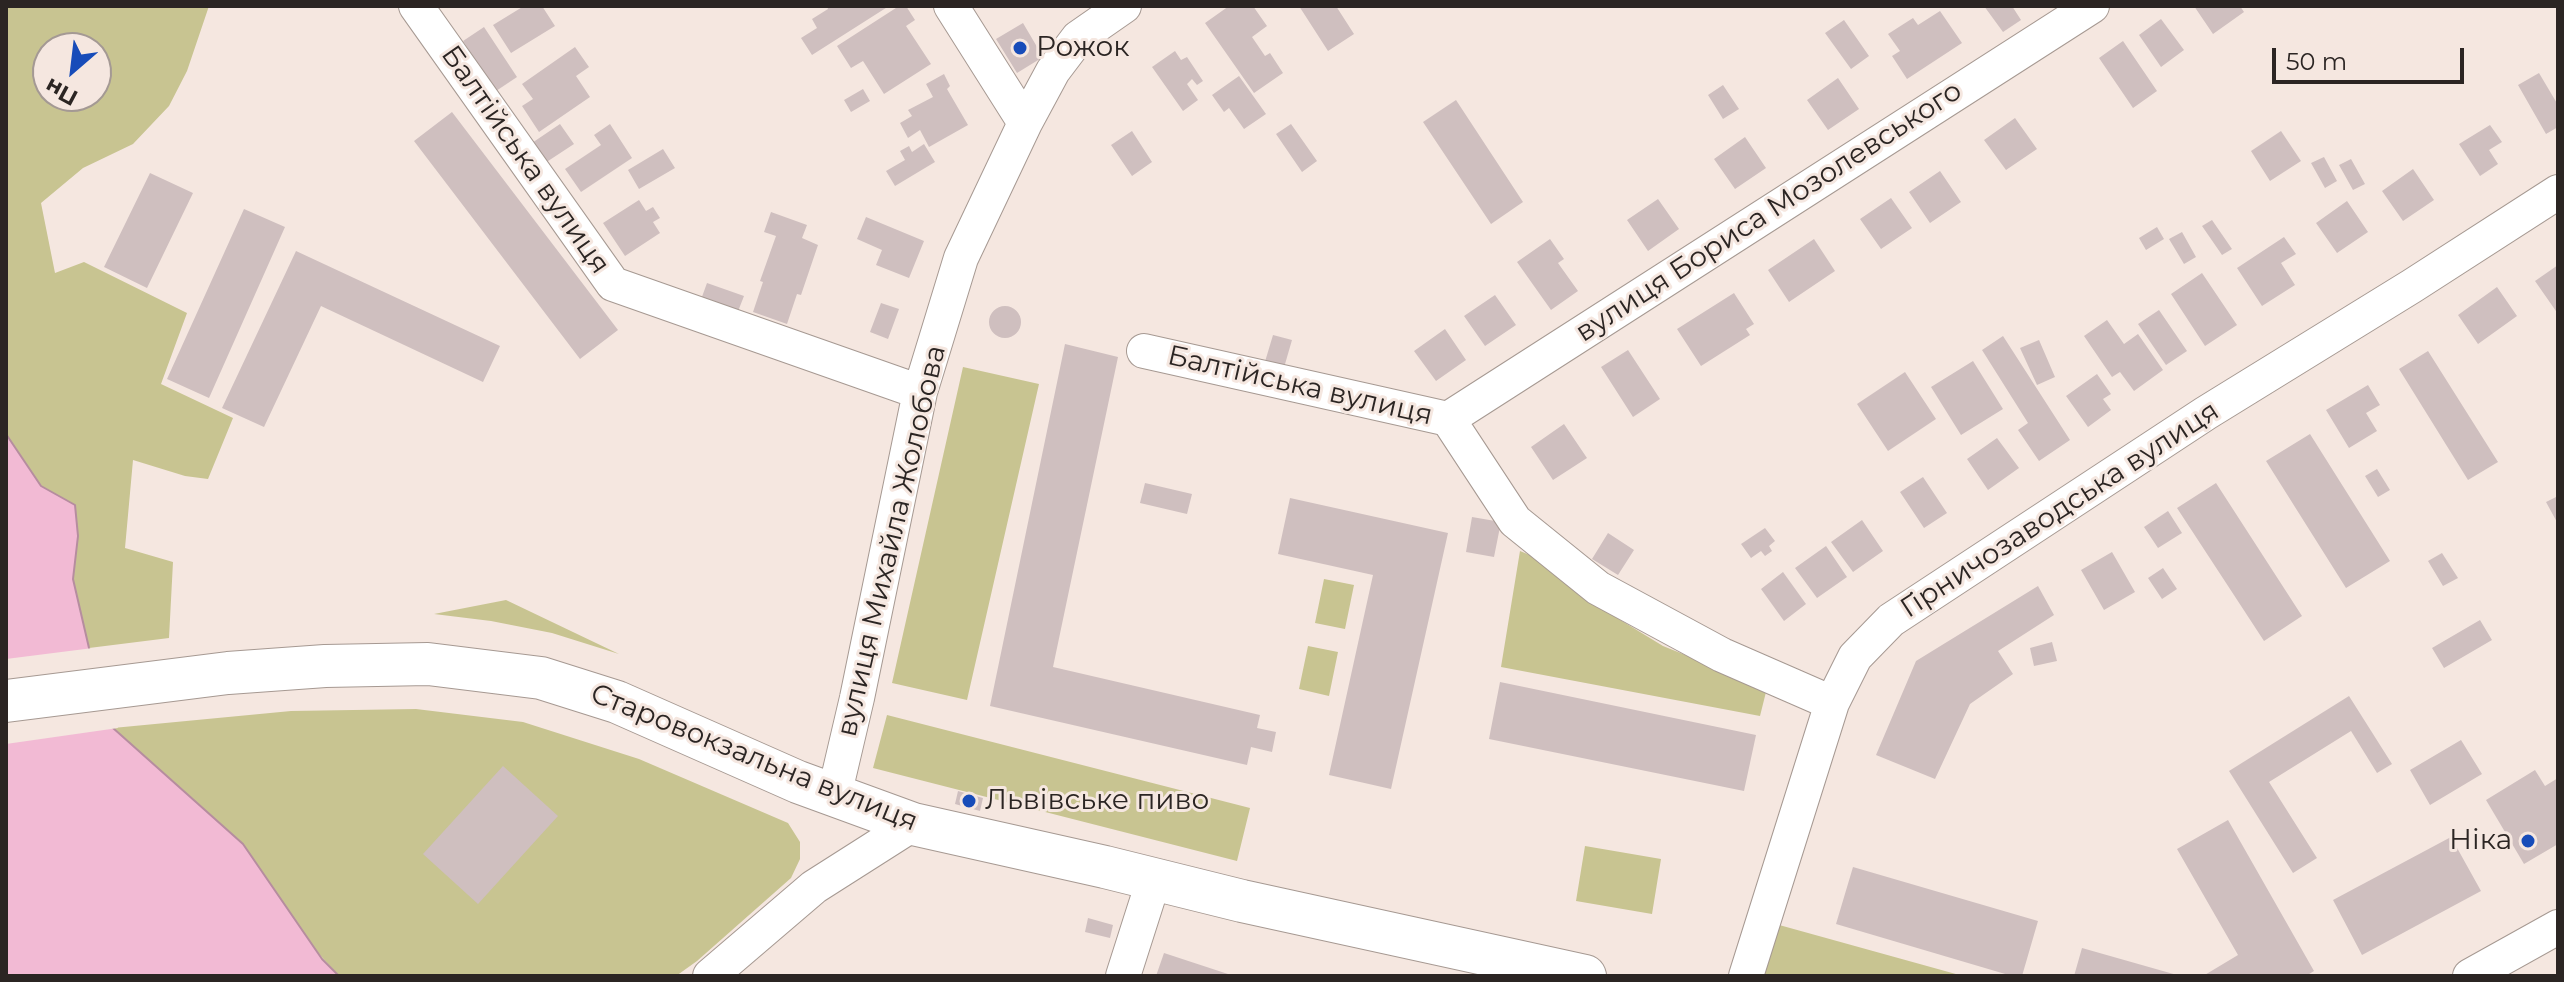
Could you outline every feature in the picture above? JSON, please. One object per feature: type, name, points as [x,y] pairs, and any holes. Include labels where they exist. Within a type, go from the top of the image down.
[{"type":"main road","name":"Старовокзальна вулиця","points":[[6,701],[276,669],[379,664],[428,664],[541,678],[617,702],[834,796],[913,824],[1242,901],[1585,976]]},
{"type":"street","name":"Балтійська вулиця","points":[[416,6],[613,284],[920,392]]},
{"type":"street","points":[[951,6],[1025,123]]},
{"type":"street","name":"вулиця Михайла Жолобова","points":[[834,796],[920,392],[961,258],[1025,123],[1063,55],[1096,23],[1124,6]]},
{"type":"street","name":"вулиця Бориса Мозолевського","points":[[1448,419],[2092,6]]},
{"type":"street","name":"Гірничозаводська вулиця","points":[[1746,976],[1832,703],[1855,657],[1891,620],[2206,413],[2558,192]]},
{"type":"street","name":"Балтійська вулиця","points":[[1144,351],[1448,419],[1515,521],[1598,588],[1722,655],[1832,703]]},
{"type":"street","points":[[710,976],[814,887],[913,824]]},
{"type":"street","points":[[1123,976],[1154,879]]},
{"type":"street","points":[[2470,976],[2558,927]]},
{"type":"shaded area","points":[[6,6],[209,6],[187,71],[169,106],[133,144],[83,168],[41,203],[55,273],[84,262],[187,313],[161,384],[233,418],[208,479],[185,476],[133,460],[125,548],[173,562],[169,638],[89,648],[73,579],[78,536],[75,505],[41,486],[6,434]]},
{"type":"shaded area","points":[[963,367],[1039,384],[967,700],[892,683]]},
{"type":"shaded area","points":[[6,434],[41,486],[75,505],[78,536],[73,579],[89,648],[113,728],[243,844],[322,959],[339,976],[6,976]]},
{"type":"shaded area","points":[[1520,551],[1537,558],[1599,607],[1663,646],[1767,688],[1760,716],[1501,667]]},
{"type":"shaded area","points":[[1324,579],[1354,585],[1345,629],[1315,623]]},
{"type":"shaded area","points":[[506,600],[619,654],[552,633],[434,614]]},
{"type":"shaded area","points":[[1308,646],[1338,652],[1329,696],[1299,689]]},
{"type":"shaded area","points":[[416,709],[523,722],[639,759],[788,823],[800,842],[800,859],[791,878],[676,976],[339,976],[113,728],[291,711]]},
{"type":"shaded area","points":[[887,715],[1250,808],[1237,861],[873,768]]},
{"type":"shaded area","points":[[1585,846],[1661,859],[1652,914],[1576,901]]},
{"type":"shaded area","points":[[1772,923],[1963,976],[1762,976]]},
{"type":"pier","points":[[93,648],[118,728],[6,744],[6,659]]},
{"type":"building","points":[[524,6],[542,6],[555,26],[511,53],[493,25]]},
{"type":"building","points":[[827,6],[889,6],[812,55],[801,38],[817,28],[812,19],[828,9]]},
{"type":"building","points":[[899,6],[906,6],[915,20],[906,26],[931,64],[884,94],[863,61],[851,68],[837,46]]},
{"type":"building","points":[[1229,6],[1253,6],[1267,26],[1252,37],[1265,56],[1270,53],[1283,73],[1254,93],[1205,23]]},
{"type":"building","points":[[1299,6],[1336,6],[1354,34],[1328,51]]},
{"type":"building","points":[[1984,6],[2012,6],[2021,20],[2003,32]]},
{"type":"building","points":[[2194,6],[2240,6],[2244,12],[2213,34]]},
{"type":"building","points":[[1940,11],[1962,43],[1907,79],[1892,56],[1900,51],[1888,34],[1913,18],[1918,25]]},
{"type":"building","points":[[2161,19],[2184,50],[2161,67],[2139,35]]},
{"type":"building","points":[[1844,20],[1869,56],[1851,69],[1825,33]]},
{"type":"building","name":"Рожок","points":[[1023,23],[1043,57],[1017,73],[996,39]]},
{"type":"building","points":[[484,27],[517,77],[496,91],[463,41]]},
{"type":"building","points":[[2123,41],[2157,91],[2133,108],[2099,58]]},
{"type":"building","points":[[575,47],[589,67],[576,76],[590,97],[539,132],[522,106],[533,99],[522,84]]},
{"type":"building","points":[[1175,51],[1181,60],[1187,57],[1203,81],[1197,85],[1192,79],[1187,84],[1198,100],[1183,111],[1152,67]]},
{"type":"building","points":[[2539,73],[2558,105],[2558,127],[2546,134],[2518,85]]},
{"type":"building","points":[[944,74],[950,86],[947,89],[968,125],[929,147],[920,130],[908,138],[900,123],[912,116],[908,110],[933,97],[926,84]]},
{"type":"building","points":[[1239,76],[1266,114],[1244,129],[1229,108],[1224,112],[1212,95]]},
{"type":"building","points":[[1838,78],[1859,109],[1828,130],[1807,100]]},
{"type":"building","points":[[1723,85],[1739,109],[1723,119],[1708,95]]},
{"type":"building","points":[[863,89],[870,101],[851,112],[844,100]]},
{"type":"building","points":[[1456,100],[1523,202],[1491,224],[1423,122]]},
{"type":"building","points":[[452,112],[618,330],[580,359],[414,141]]},
{"type":"building","points":[[2015,118],[2037,149],[2006,170],[1984,140]]},
{"type":"building","points":[[560,124],[574,144],[542,165],[529,145]]},
{"type":"building","points":[[610,124],[632,158],[581,192],[565,169],[601,145],[594,135]]},
{"type":"building","points":[[1291,124],[1317,161],[1302,172],[1276,134]]},
{"type":"building","points":[[2490,125],[2502,142],[2489,150],[2498,164],[2480,176],[2459,144]]},
{"type":"building","points":[[1132,131],[1152,162],[1132,176],[1111,145]]},
{"type":"building","points":[[2281,131],[2301,161],[2270,181],[2251,151]]},
{"type":"building","points":[[1745,137],[1766,168],[1735,189],[1714,159]]},
{"type":"building","points":[[924,144],[935,162],[895,186],[886,171],[905,160],[900,151],[909,146],[912,152]]},
{"type":"building","points":[[663,149],[675,168],[639,189],[628,170]]},
{"type":"building","points":[[2324,157],[2337,181],[2325,188],[2311,163]]},
{"type":"building","points":[[2351,159],[2365,184],[2353,190],[2339,165]]},
{"type":"building","points":[[2413,169],[2434,200],[2403,221],[2382,191]]},
{"type":"building","points":[[1940,171],[1961,202],[1930,223],[1909,192]]},
{"type":"building","points":[[150,173],[193,193],[147,288],[104,267]]},
{"type":"building","points":[[1891,198],[1912,228],[1881,249],[1860,219]]},
{"type":"building","points":[[1658,199],[1679,229],[1648,251],[1627,220]]},
{"type":"building","points":[[639,200],[646,211],[653,207],[660,218],[653,222],[660,233],[625,256],[603,223]]},
{"type":"building","points":[[2347,201],[2368,232],[2337,253],[2316,223]]},
{"type":"building","points":[[244,209],[285,227],[209,398],[167,379]]},
{"type":"building","points":[[771,212],[807,225],[802,238],[818,245],[801,295],[797,294],[787,324],[753,312],[776,236],[764,232]]},
{"type":"building","points":[[866,217],[924,241],[909,278],[876,265],[882,250],[857,239]]},
{"type":"building","points":[[2212,220],[2232,249],[2222,255],[2202,226]]},
{"type":"building","points":[[2157,227],[2164,239],[2146,250],[2139,238]]},
{"type":"building","points":[[2182,232],[2196,257],[2184,264],[2169,239]]},
{"type":"building","points":[[2284,237],[2296,254],[2281,263],[2295,285],[2262,306],[2237,268]]},
{"type":"building","points":[[1550,239],[1564,259],[1558,263],[1578,291],[1551,310],[1517,262]]},
{"type":"building","points":[[1814,239],[1835,271],[1789,302],[1768,270]]},
{"type":"building","points":[[296,251],[500,346],[483,382],[321,306],[264,427],[222,408]]},
{"type":"building","points":[[2558,265],[2558,314],[2535,281]]},
{"type":"building","points":[[2202,273],[2237,325],[2205,346],[2171,294]]},
{"type":"building","points":[[707,283],[744,296],[735,319],[699,305]]},
{"type":"building","points":[[2497,287],[2517,316],[2478,344],[2458,315]]},
{"type":"building","points":[[1734,293],[1754,324],[1746,329],[1750,335],[1701,366],[1677,329]]},
{"type":"building","points":[[1495,295],[1516,325],[1485,346],[1464,316]]},
{"type":"building","points":[[881,303],[899,309],[888,339],[870,332]]},
{"type":"building","points":[[1005,306],[1016,311],[1021,322],[1016,333],[1005,338],[994,333],[989,322],[994,311]]},
{"type":"building","points":[[2159,310],[2187,351],[2166,365],[2138,324]]},
{"type":"building","points":[[2107,320],[2124,344],[2138,334],[2163,370],[2134,391],[2120,372],[2112,377],[2084,336]]},
{"type":"building","points":[[1445,329],[1466,360],[1436,381],[1414,351]]},
{"type":"building","points":[[1273,335],[1292,340],[1283,371],[1264,365]]},
{"type":"building","points":[[2003,336],[2070,440],[2039,461],[2018,430],[2028,423],[1982,350]]},
{"type":"building","points":[[2039,340],[2055,377],[2037,385],[2020,348]]},
{"type":"building","points":[[1065,344],[1118,357],[1053,667],[1260,715],[1257,728],[1276,732],[1272,752],[1251,747],[1247,765],[990,706]]},
{"type":"building","points":[[1628,350],[1660,399],[1633,417],[1601,367]]},
{"type":"building","points":[[2428,351],[2498,462],[2468,480],[2399,369]]},
{"type":"building","points":[[1973,361],[2003,409],[1961,435],[1931,387]]},
{"type":"building","points":[[1905,372],[1936,419],[1888,451],[1857,404]]},
{"type":"building","points":[[2097,374],[2111,394],[2103,399],[2111,410],[2088,427],[2066,396]]},
{"type":"building","points":[[2368,385],[2380,405],[2366,413],[2377,431],[2349,448],[2326,410]]},
{"type":"building","points":[[1564,424],[1587,458],[1553,480],[1531,447]]},
{"type":"building","points":[[2310,434],[2390,561],[2346,588],[2266,461]]},
{"type":"building","points":[[1997,438],[2019,468],[1988,490],[1967,459]]},
{"type":"building","points":[[2377,469],[2390,490],[2378,497],[2365,476]]},
{"type":"building","points":[[1923,477],[1947,513],[1924,528],[1900,492]]},
{"type":"building","points":[[1145,483],[1192,494],[1187,514],[1140,503]]},
{"type":"building","points":[[2216,483],[2302,616],[2264,641],[2177,508]]},
{"type":"building","points":[[2558,496],[2558,524],[2546,502]]},
{"type":"building","points":[[1290,498],[1448,533],[1391,789],[1329,775],[1373,575],[1278,554]]},
{"type":"building","points":[[2168,511],[2182,533],[2158,548],[2144,527]]},
{"type":"building","points":[[1472,517],[1501,522],[1494,557],[1466,552]]},
{"type":"building","points":[[1862,520],[1883,551],[1853,572],[1831,542]]},
{"type":"building","points":[[1765,528],[1775,541],[1769,546],[1772,551],[1765,556],[1761,551],[1751,558],[1741,544]]},
{"type":"building","points":[[1608,533],[1634,550],[1618,575],[1592,559]]},
{"type":"building","points":[[1826,546],[1847,577],[1817,598],[1795,568]]},
{"type":"building","points":[[2112,552],[2135,592],[2104,610],[2081,570]]},
{"type":"building","points":[[2442,553],[2458,578],[2443,586],[2428,561]]},
{"type":"building","points":[[2163,568],[2177,589],[2162,599],[2148,578]]},
{"type":"building","points":[[1783,572],[1806,604],[1784,621],[1761,589]]},
{"type":"building","points":[[2038,586],[2054,615],[1998,651],[2013,674],[1970,704],[1935,779],[1876,755],[1916,661]]},
{"type":"building","points":[[2480,620],[2492,640],[2444,668],[2432,648]]},
{"type":"building","points":[[2052,642],[2057,661],[2034,666],[2030,648]]},
{"type":"building","points":[[1500,682],[1756,735],[1744,791],[1489,739]]},
{"type":"building","points":[[2349,696],[2392,764],[2377,773],[2351,731],[2269,782],[2317,858],[2293,873],[2229,771]]},
{"type":"building","points":[[2461,740],[2482,774],[2430,805],[2410,770]]},
{"type":"building","points":[[503,766],[558,816],[478,904],[423,854]]},
{"type":"building","points":[[2535,770],[2545,786],[2558,778],[2558,844],[2524,864],[2486,800]]},
{"type":"building","name":"Львівське пиво","points":[[958,791],[983,798],[980,811],[955,804]]},
{"type":"building","points":[[2228,820],[2314,971],[2306,976],[2203,976],[2238,955],[2177,849]]},
{"type":"building","points":[[2451,837],[2481,891],[2362,955],[2333,900]]},
{"type":"building","points":[[1853,867],[2038,921],[2022,976],[2012,976],[1836,924]]},
{"type":"building","points":[[1088,918],[1113,925],[1110,938],[1085,932]]},
{"type":"building","points":[[2082,948],[2177,975],[2074,976]]},
{"type":"building","points":[[1164,953],[1231,975],[1156,976]]},
{"type":"place","name":"Рожок","points":[[1020,48]]},
{"type":"place","name":"Львівське пиво","points":[[969,801]]},
{"type":"place","name":"Ніка","points":[[2528,841]]}]
